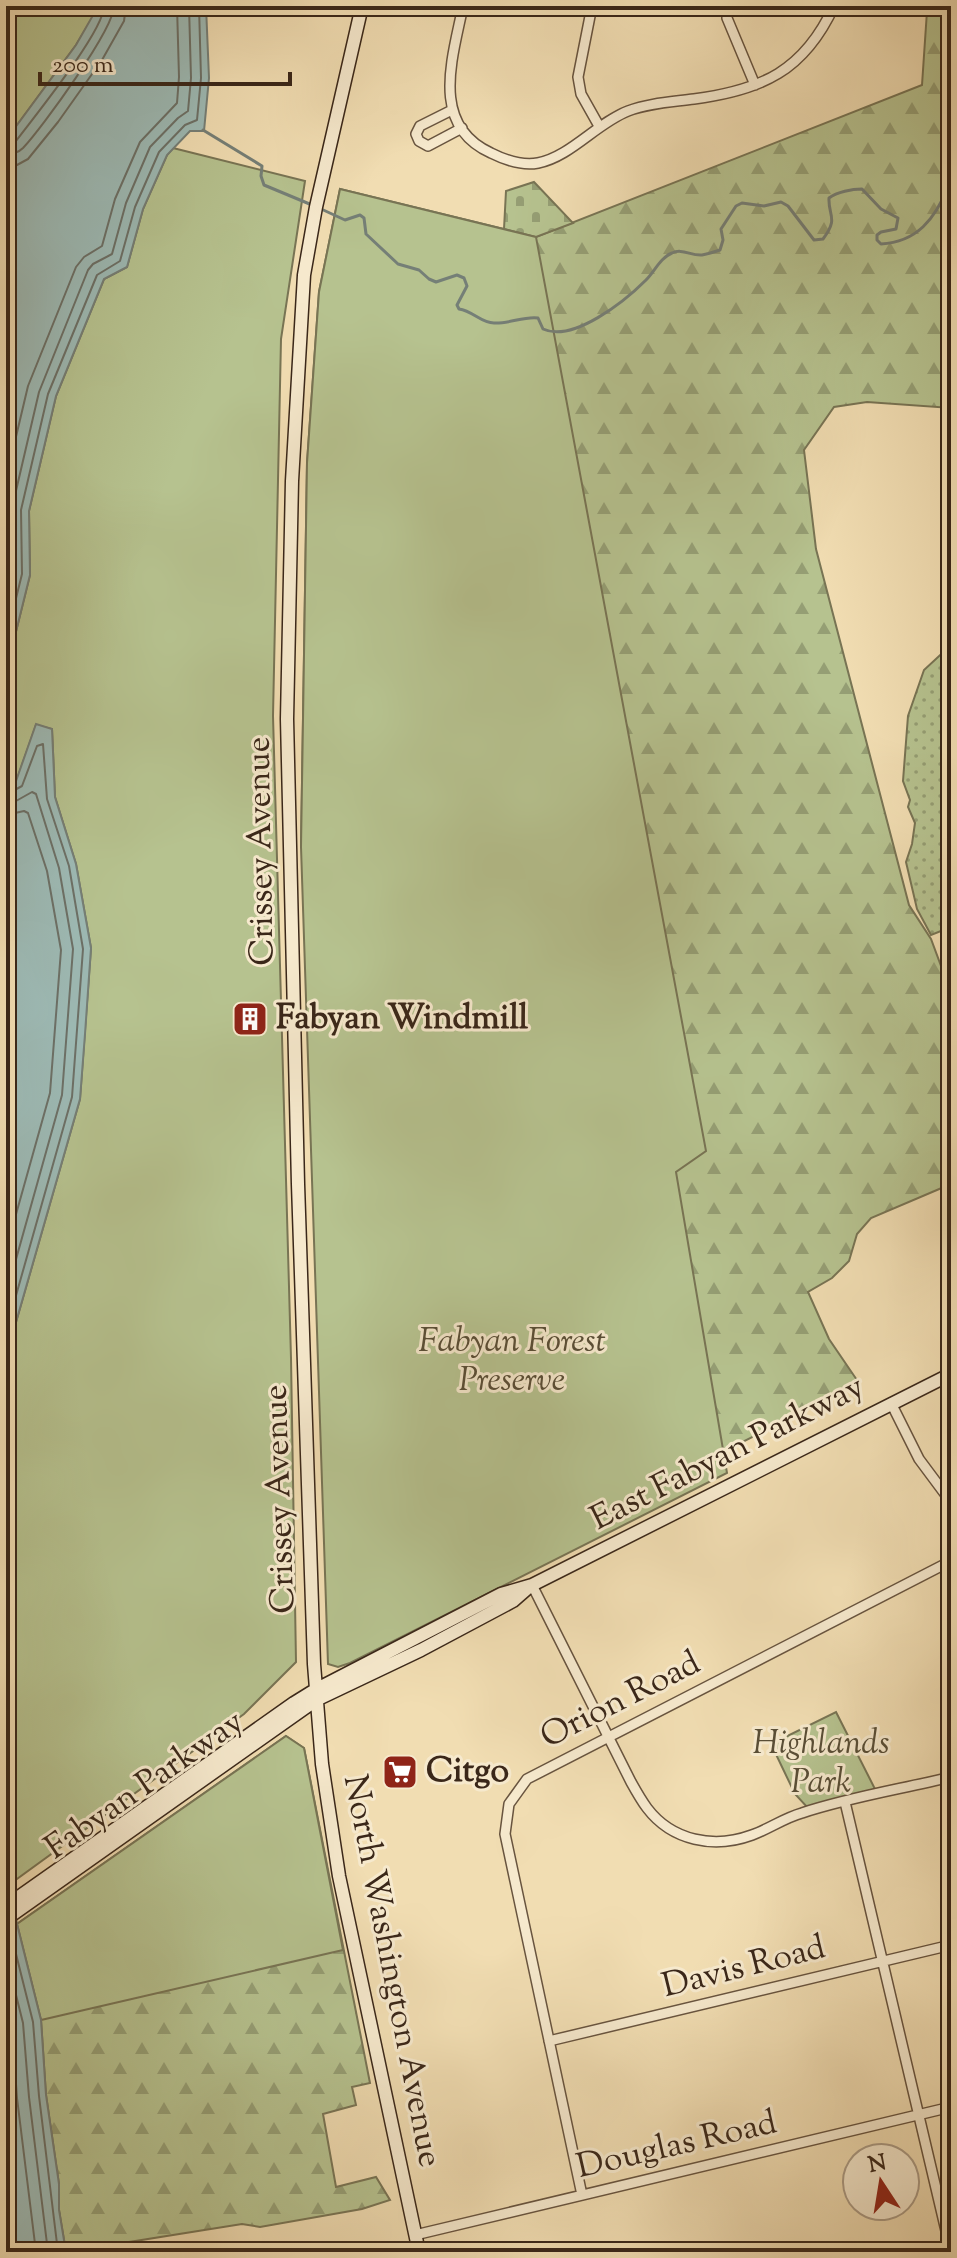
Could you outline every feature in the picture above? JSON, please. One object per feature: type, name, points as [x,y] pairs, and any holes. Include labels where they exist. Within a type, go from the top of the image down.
[{"type":"main road","name":"Crissey Avenue","points":[[316,1695],[287,719],[292,481],[304,275],[320,189],[362,6]]},
{"type":"main road","name":"East Fabyan Parkway","points":[[316,1695],[421,1650],[513,1601],[532,1585],[951,1374]]},
{"type":"main road","name":"Fabyan Parkway","points":[[6,1906],[316,1695]]},
{"type":"main road","name":"North Washington Avenue","points":[[316,1695],[322,1764],[339,1876],[419,2252]]},
{"type":"main road","name":"Fabyan Parkway","points":[[6,1919],[196,1777]]},
{"type":"street","points":[[463,6],[448,92],[452,110],[462,128],[482,149],[509,162],[538,163],[558,155],[599,126],[641,107],[720,96],[782,72],[821,31],[834,6]]},
{"type":"street","points":[[592,6],[578,77],[581,94],[599,126]]},
{"type":"street","points":[[727,18],[755,85]]},
{"type":"street","points":[[452,110],[420,126],[416,134],[419,141],[428,146],[462,128]]},
{"type":"street","points":[[891,1403],[919,1459],[951,1502]]},
{"type":"street","name":"Orion Road","points":[[582,2195],[505,1834],[509,1804],[527,1779],[951,1561]]},
{"type":"street","points":[[532,1585],[648,1810],[666,1827],[694,1840],[735,1841],[801,1813],[951,1777]]},
{"type":"street","points":[[845,1802],[951,2252]]},
{"type":"street","name":"Davis Road","points":[[549,2041],[951,1945]]},
{"type":"street","name":"Douglas Road","points":[[415,2235],[951,2107]]},
{"type":"green space","points":[[6,6],[96,6],[97,10],[76,45],[6,140]]},
{"type":"green space","points":[[925,6],[951,6],[951,216],[943,230],[951,251],[951,408],[867,402],[834,407],[804,450],[816,549],[909,905],[931,939],[951,993],[951,1184],[871,1218],[857,1234],[849,1261],[832,1278],[808,1292],[829,1339],[859,1383],[695,1466],[301,847],[307,463],[319,292],[340,189],[536,237],[922,85]]},
{"type":"green space","points":[[173,148],[305,181],[281,339],[273,716],[296,1662],[244,1714],[10,1884],[6,1863],[6,1357],[80,1099],[91,948],[76,864],[55,797],[52,729],[36,725],[16,782],[6,786],[6,672],[30,575],[29,511],[56,396],[104,279],[127,267],[143,209]]},
{"type":"green space","points":[[534,182],[573,223],[536,237],[504,229],[506,191]]},
{"type":"green space","name":"Fabyan Forest Preserve","points":[[340,189],[536,237],[706,1151],[676,1172],[727,1473],[338,1667],[328,1664],[301,847],[307,463],[319,292]]},
{"type":"green space","points":[[951,645],[951,927],[931,935],[917,909],[906,862],[915,823],[903,781],[908,716],[924,670]]},
{"type":"green space","name":"Highlands Park","points":[[836,1712],[876,1791],[807,1807],[795,1794],[771,1744]]},
{"type":"green space","points":[[286,1736],[304,1748],[370,2083],[352,2087],[356,2105],[323,2114],[336,2187],[376,2177],[390,2200],[362,2209],[260,2227],[242,2224],[66,2252],[46,2095],[41,2020],[17,1924]]},
{"type":"green space","points":[[286,1736],[304,1748],[343,1950],[41,2020],[17,1924]]},
{"type":"water","points":[[96,6],[206,6],[209,78],[204,131],[190,131],[167,155],[143,209],[127,267],[104,279],[56,396],[29,511],[30,575],[6,672],[6,140],[76,45]]},
{"type":"water","points":[[36,724],[52,729],[55,797],[76,864],[91,948],[80,1099],[6,1357],[6,786],[16,781]]},
{"type":"water","points":[[6,1863],[17,1924],[41,2020],[46,2095],[66,2252],[6,2252]]},
{"type":"waterway","points":[[203,130],[262,166],[264,185],[312,205]]},
{"type":"waterway","points":[[319,208],[345,220],[360,215],[364,218],[366,234],[398,264],[419,270],[429,279],[436,282],[457,275],[464,278],[467,286],[457,305],[459,309],[489,322],[538,318],[543,329],[555,332],[569,330],[598,318],[637,289],[672,253],[679,251],[702,255],[720,250],[723,240],[721,229],[736,206],[742,203],[764,206],[781,202],[788,206],[814,240],[823,239],[832,222],[829,198],[845,191],[862,189],[881,209],[898,218],[896,229],[877,235],[881,244],[915,234],[931,219],[951,185]]},
{"type":"place","name":"Fabyan Windmill","points":[[250,1019]]},
{"type":"place","name":"Citgo","points":[[400,1772]]}]
